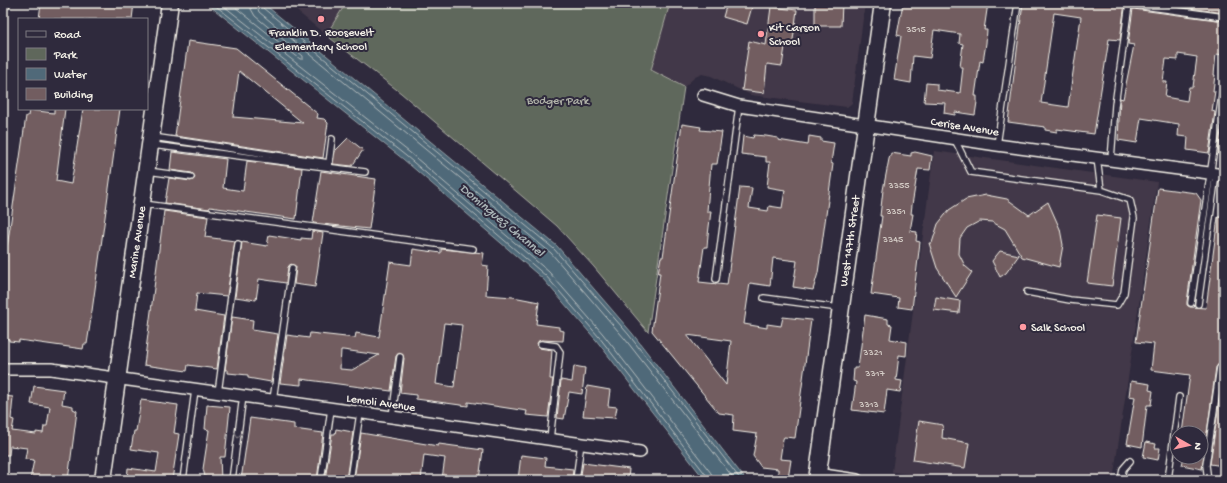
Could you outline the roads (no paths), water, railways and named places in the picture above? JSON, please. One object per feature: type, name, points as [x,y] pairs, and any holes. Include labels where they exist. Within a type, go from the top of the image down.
[{"type":"main road","name":"Marine Avenue","points":[[103,480],[170,3]]},
{"type":"main road","name":"West 147th Street","points":[[817,477],[839,308],[883,3]]},
{"type":"street","name":"Cerise Avenue","points":[[703,95],[738,106],[997,145],[1217,174]]},
{"type":"street","name":"Lemoli Avenue","points":[[3,369],[51,369],[640,452]]},
{"type":"street","points":[[817,477],[858,480]]},
{"type":"lane","points":[[997,145],[1018,3]]},
{"type":"lane","points":[[1111,160],[1115,105],[1130,4],[1224,17]]},
{"type":"lane","points":[[1198,304],[1217,174],[1224,82]]},
{"type":"lane","points":[[716,279],[738,106]]},
{"type":"lane","points":[[954,138],[970,172],[1101,190],[1130,200],[1134,216],[1124,292],[1117,304],[1070,300],[1027,292]]},
{"type":"lane","points":[[150,141],[329,164],[332,139]]},
{"type":"lane","points":[[150,141],[365,172]]},
{"type":"lane","points":[[1097,158],[1101,190]]},
{"type":"lane","points":[[146,171],[191,177]]},
{"type":"lane","points":[[1191,303],[1217,174]]},
{"type":"lane","points":[[142,204],[473,249]]},
{"type":"lane","points":[[218,393],[238,244]]},
{"type":"lane","points":[[273,400],[292,268]]},
{"type":"lane","points":[[764,298],[839,308]]},
{"type":"lane","points":[[541,344],[556,346],[560,352],[550,439]]},
{"type":"lane","points":[[392,417],[400,356]]},
{"type":"lane","points":[[1208,480],[1206,465],[1220,368]]},
{"type":"lane","points":[[183,480],[195,390]]},
{"type":"lane","points":[[232,480],[243,396]]},
{"type":"lane","points":[[1168,480],[1179,397]]},
{"type":"lane","points":[[321,480],[331,409]]},
{"type":"lane","points":[[350,480],[360,413]]},
{"type":"lane","points":[[576,480],[581,443]]},
{"type":"lane","points":[[1121,480],[1123,469],[1130,461]]},
{"type":"water","name":"Dominguez Channel","points":[[206,3],[263,3],[557,246],[632,333],[746,480],[705,480],[596,340],[543,279],[403,159]]},
{"type":"place","name":"Franklin D. Roosevelt Elementary School","points":[[321,19]]},
{"type":"place","name":"Kit Carson School","points":[[761,34]]},
{"type":"place","name":"Salk School","points":[[1023,327]]},
{"type":"park label","name":"Bodger Park","points":[[558,100]]}]
